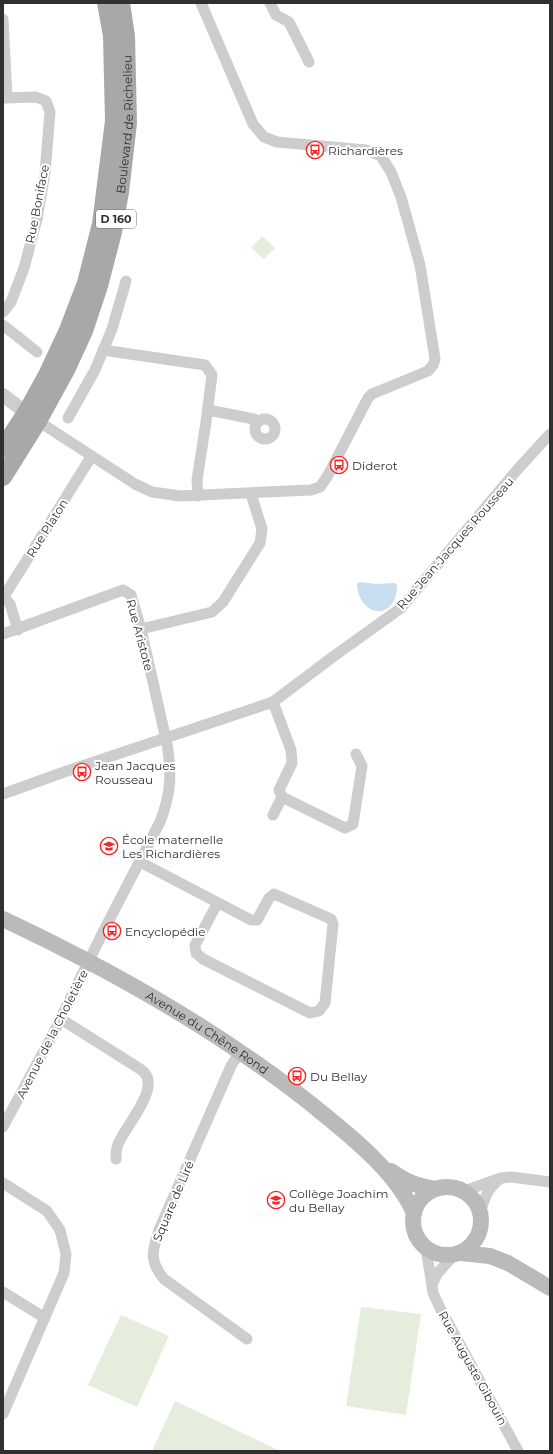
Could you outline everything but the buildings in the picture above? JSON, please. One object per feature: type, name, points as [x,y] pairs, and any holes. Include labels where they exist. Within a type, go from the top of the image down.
[{"type":"main road","name":"Boulevard de Richelieu","points":[[3,477],[32,417],[47,375],[68,330],[86,283],[101,224],[114,122],[112,36],[106,3]]},
{"type":"main road","name":"Boulevard de Richelieu","points":[[3,448],[32,417],[66,370],[84,331],[99,286],[113,232],[120,192],[128,123],[126,36],[120,3]]},
{"type":"main road","name":"Avenue du Chêne Rond","points":[[3,918],[155,998],[240,1052],[308,1101],[337,1125],[372,1158],[400,1188],[414,1213]]},
{"type":"main road","name":"Avenue du Chêne Rond","points":[[372,1158],[404,1180],[418,1186],[435,1189]]},
{"type":"main road","points":[[457,1254],[473,1243],[480,1230],[482,1221],[480,1212],[474,1200],[464,1191],[445,1187],[435,1189],[426,1194],[418,1203],[412,1223],[414,1233],[419,1242],[426,1249],[434,1254],[443,1256],[457,1254],[490,1256],[508,1264],[550,1288]]},
{"type":"main road","points":[[480,1230],[494,1251],[508,1264]]},
{"type":"street","points":[[3,395],[32,417],[91,457],[135,484],[152,492],[180,496],[299,492],[320,487],[368,398],[372,394],[428,371],[433,365],[435,359],[420,265],[401,197],[391,172],[381,156],[366,150],[277,142],[264,137],[254,124],[200,3]]},
{"type":"street","points":[[270,3],[276,15],[289,22],[309,62]]},
{"type":"street","points":[[3,19],[5,98]]},
{"type":"street","name":"Rue Boniface","points":[[3,312],[11,302],[24,268],[37,219],[45,173],[50,112],[46,101],[36,97],[5,98]]},
{"type":"street","points":[[68,418],[95,370],[112,329],[126,281]]},
{"type":"street","points":[[3,325],[37,352]]},
{"type":"street","points":[[103,350],[205,365],[212,375],[197,480],[198,496]]},
{"type":"street","points":[[208,410],[254,419],[258,422]]},
{"type":"street","name":"Rue Jean-Jacques Rousseau","points":[[3,794],[273,702],[401,608],[512,476],[550,434]]},
{"type":"street","name":"Rue Platon","points":[[4,598],[91,457]]},
{"type":"street","points":[[141,629],[212,612],[223,602],[260,543],[262,530],[252,494]]},
{"type":"street","name":"Rue Aristote","points":[[3,634],[18,630],[123,590],[131,595],[141,629],[170,761],[170,787],[167,805],[140,862]]},
{"type":"street","points":[[4,598],[10,604],[18,630]]},
{"type":"street","points":[[273,702],[291,750],[292,763],[279,790],[282,797],[344,828],[353,824],[362,766],[356,754]]},
{"type":"street","points":[[273,815],[282,797]]},
{"type":"street","points":[[140,862],[217,904],[251,920],[256,920],[269,898],[274,894],[331,919],[333,924],[325,1003],[319,1011],[310,1013],[203,959],[196,953],[195,945],[217,904]]},
{"type":"street","name":"Avenue de la Choletière","points":[[3,1127],[61,1019],[88,962],[140,862]]},
{"type":"street","points":[[61,1019],[137,1067],[146,1075],[148,1081],[146,1094],[121,1136],[116,1159]]},
{"type":"street","name":"Square de Liré","points":[[240,1052],[231,1066],[159,1230],[154,1247],[153,1259],[157,1271],[164,1279],[246,1339]]},
{"type":"street","points":[[464,1191],[511,1176],[550,1182]]},
{"type":"street","points":[[480,1212],[491,1186],[501,1178]]},
{"type":"street","points":[[3,1183],[47,1211],[60,1230],[66,1254],[64,1273],[3,1414]]},
{"type":"street","name":"Rue Auguste Gibouin","points":[[426,1249],[433,1293],[518,1451]]},
{"type":"street","points":[[432,1285],[437,1274],[457,1254]]},
{"type":"street","points":[[3,1292],[45,1318]]},
{"type":"green space","points":[[262,236],[275,248],[264,259],[251,248]]},
{"type":"green space","points":[[361,1307],[421,1314],[406,1415],[346,1406]]},
{"type":"green space","points":[[121,1315],[169,1336],[137,1407],[88,1385]]},
{"type":"green space","points":[[175,1401],[280,1451],[152,1451]]},
{"type":"water","points":[[359,582],[377,584],[394,583],[397,585],[395,597],[391,605],[385,610],[378,611],[371,609],[364,604],[359,595],[357,584]]},
{"type":"place","name":"Richardières","points":[[315,150]]},
{"type":"place","name":"Diderot","points":[[339,465]]},
{"type":"place","name":"Jean Jacques Rousseau","points":[[82,772]]},
{"type":"place","name":"École maternelle Les Richardières","points":[[109,846]]},
{"type":"place","name":"Encyclopédie","points":[[112,931]]},
{"type":"place","name":"Du Bellay","points":[[297,1076]]},
{"type":"place","name":"Collège Joachim du Bellay","points":[[276,1200]]}]
